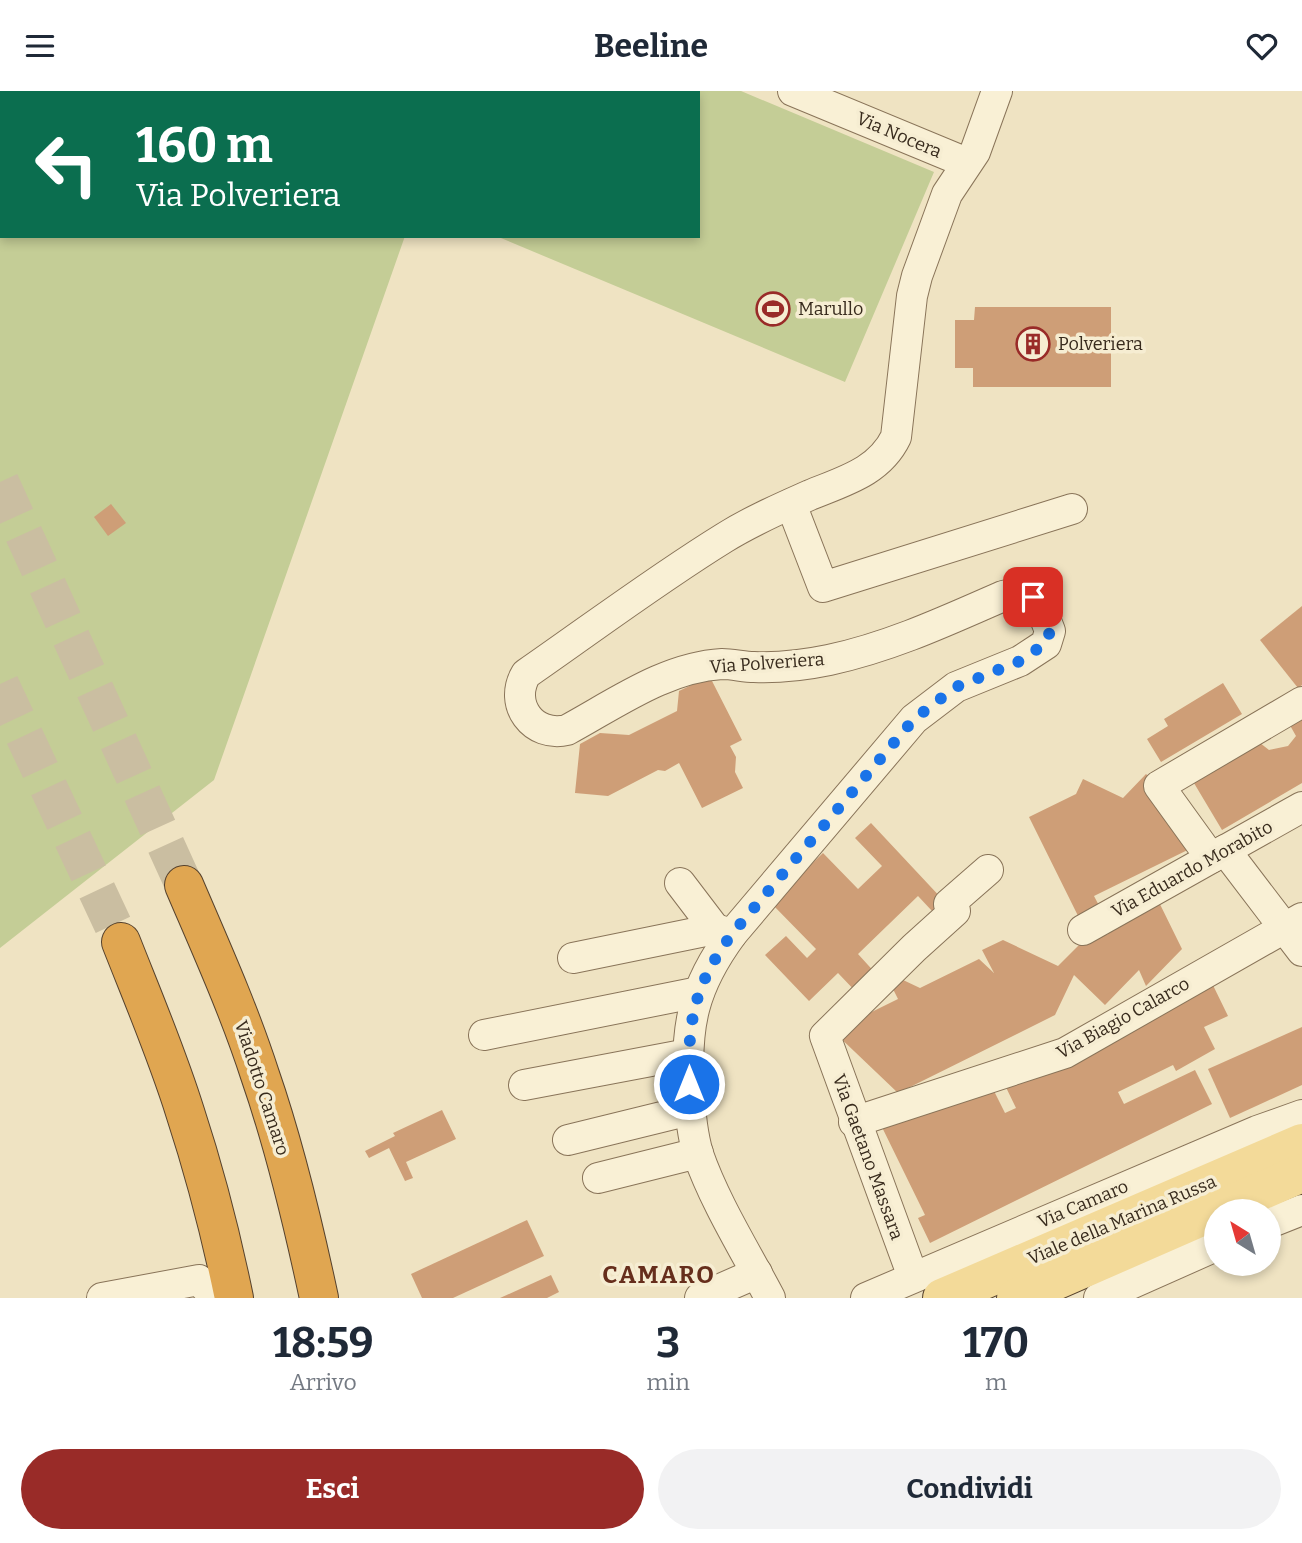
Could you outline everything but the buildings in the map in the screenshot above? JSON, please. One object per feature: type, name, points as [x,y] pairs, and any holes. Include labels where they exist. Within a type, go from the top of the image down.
[{"type":"highway","name":"Viadotto Camaro","points":[[184,885],[219,965],[261,1075],[295,1196],[319,1298]]},
{"type":"highway","points":[[121,942],[185,1112],[234,1298]]},
{"type":"main road","name":"Viale della Marina Russa","points":[[928,1288],[1302,1143]]},
{"type":"main road","name":"Viale della Marina Russa","points":[[1016,1298],[1302,1173]]},
{"type":"street","name":"Via Nocera","points":[[793,91],[967,163]]},
{"type":"street","name":"Via Polveriera","points":[[763,1285],[710,1182],[698,1153],[690,1110],[689,1032],[699,992],[723,931],[914,719],[956,687],[1020,661],[1046,643],[1050,631],[1041,608],[1033,597],[1021,592],[1003,596],[893,644],[827,661],[785,666],[724,664],[705,667],[659,680],[567,730],[555,733],[543,731],[533,723],[520,701],[522,680],[526,674],[725,537],[856,476],[878,462],[890,449],[896,437],[912,296],[917,276],[947,194],[975,152],[997,91]]},
{"type":"street","points":[[791,504],[823,587],[1072,509]]},
{"type":"street","points":[[1302,702],[1159,786],[1218,854],[1293,923],[1302,951]]},
{"type":"street","name":"Via Eduardo Morabito","points":[[1083,930],[1302,807]]},
{"type":"street","name":"Via Gaetano Massara","points":[[928,1288],[854,1122],[825,1036],[955,911],[949,904],[988,870]]},
{"type":"street","points":[[680,883],[723,931]]},
{"type":"street","name":"Via Biagio Calarco","points":[[854,1122],[1065,1053],[1293,923]]},
{"type":"street","points":[[573,958],[723,931]]},
{"type":"street","points":[[484,1035],[699,992]]},
{"type":"street","points":[[524,1085],[688,1054]]},
{"type":"street","points":[[568,1140],[690,1110]]},
{"type":"street","name":"Via Camaro","points":[[866,1298],[928,1288],[1245,1136],[1302,1115]]},
{"type":"street","points":[[598,1178],[698,1153]]},
{"type":"street","points":[[1281,1218],[1302,1210]]},
{"type":"street","points":[[1099,1298],[1204,1251]]},
{"type":"street","points":[[102,1298],[199,1280],[216,1298]]},
{"type":"street","points":[[700,1298],[763,1285]]},
{"type":"green space","name":"Marullo","points":[[700,91],[741,91],[934,172],[845,382],[501,238],[700,238]]},
{"type":"green space","points":[[0,238],[404,238],[214,780],[0,948]]},
{"type":"tunnel","points":[[0,482],[184,885]]},
{"type":"tunnel","points":[[0,684],[121,942]]},
{"type":"place","name":"Marullo","points":[[773,309]]},
{"type":"place","name":"Polveriera","points":[[1033,344]]},
{"type":"district","name":"CAMARO","points":[[659,1275]]},
{"type":"route","points":[[689,1084],[689,1032],[694,1007],[712,961],[914,719],[956,687],[1020,661],[1046,643],[1050,631],[1041,608],[1033,597]]}]
